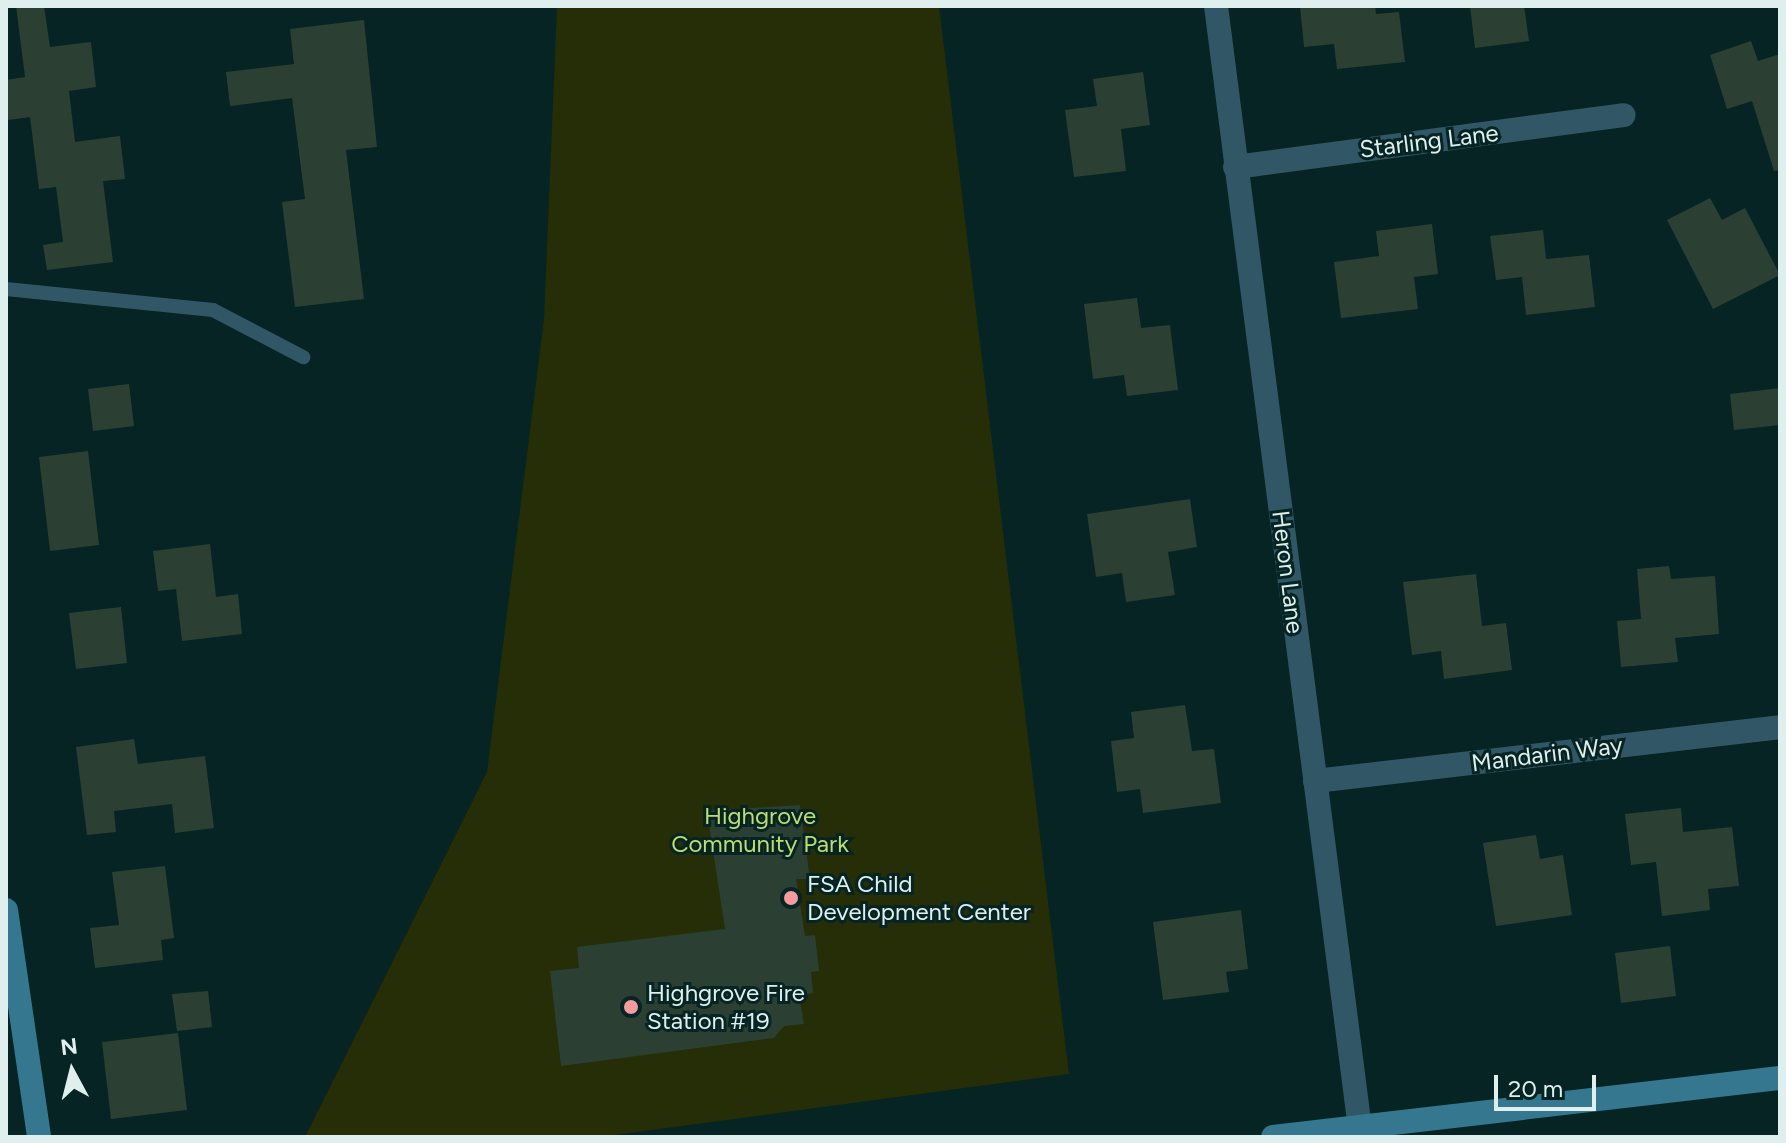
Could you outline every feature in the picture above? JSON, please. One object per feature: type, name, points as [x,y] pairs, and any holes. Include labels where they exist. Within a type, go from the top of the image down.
[{"type":"main road","points":[[6,910],[39,1137]]},
{"type":"main road","points":[[1273,1137],[1360,1132],[1780,1078]]},
{"type":"street","name":"Heron Lane","points":[[1216,6],[1360,1132]]},
{"type":"street","name":"Starling Lane","points":[[1235,167],[1624,115]]},
{"type":"street","name":"Mandarin Way","points":[[1315,781],[1780,727]]},
{"type":"lane","points":[[6,289],[213,310],[303,357]]},
{"type":"green space","name":"Highgrove Community Park","points":[[557,6],[939,6],[1069,1074],[599,1137],[305,1137],[487,772],[544,319]]},
{"type":"building","points":[[16,6],[44,6],[50,47],[91,42],[96,87],[69,91],[75,142],[120,136],[125,179],[103,181],[113,262],[47,270],[43,245],[63,242],[56,187],[39,189],[30,117],[8,120],[6,106],[6,80],[25,77]]},
{"type":"building","points":[[1300,6],[1375,6],[1376,14],[1399,12],[1405,62],[1337,69],[1334,44],[1304,47]]},
{"type":"building","points":[[1470,6],[1524,6],[1529,41],[1475,48]]},
{"type":"building","points":[[364,20],[377,147],[346,150],[364,299],[295,307],[282,202],[305,199],[292,98],[230,106],[226,72],[294,64],[290,29]]},
{"type":"building","points":[[1751,41],[1758,61],[1780,54],[1780,170],[1774,171],[1752,101],[1727,109],[1710,55]]},
{"type":"building","points":[[1143,72],[1150,125],[1121,129],[1126,171],[1074,177],[1065,110],[1097,106],[1093,79]]},
{"type":"building","points":[[1710,198],[1722,220],[1745,208],[1780,275],[1713,309],[1667,220]]},
{"type":"building","points":[[1432,224],[1438,274],[1414,277],[1418,309],[1341,318],[1334,262],[1379,256],[1376,231]]},
{"type":"building","points":[[1543,230],[1546,259],[1589,255],[1595,307],[1526,315],[1522,277],[1496,280],[1490,236]]},
{"type":"building","points":[[1137,298],[1141,328],[1170,325],[1178,390],[1127,396],[1124,375],[1093,379],[1084,304]]},
{"type":"building","points":[[129,384],[134,426],[93,431],[88,389]]},
{"type":"building","points":[[1780,388],[1780,425],[1734,430],[1730,394]]},
{"type":"building","points":[[88,451],[99,545],[50,551],[39,457]]},
{"type":"building","points":[[1190,499],[1197,547],[1168,552],[1175,595],[1126,602],[1122,573],[1096,577],[1087,514]]},
{"type":"building","points":[[210,544],[216,597],[238,594],[242,634],[182,641],[176,589],[158,591],[153,551]]},
{"type":"building","points":[[1669,566],[1671,579],[1715,576],[1719,634],[1675,638],[1678,662],[1621,667],[1617,621],[1641,619],[1637,569]]},
{"type":"building","points":[[1476,574],[1482,626],[1506,623],[1512,670],[1444,679],[1441,651],[1412,655],[1403,582]]},
{"type":"building","points":[[121,607],[127,663],[76,669],[69,613]]},
{"type":"building","points":[[1185,705],[1192,751],[1214,749],[1221,803],[1143,813],[1140,789],[1117,792],[1111,741],[1134,738],[1131,712]]},
{"type":"building","points":[[134,739],[138,764],[205,756],[214,828],[175,833],[172,804],[114,811],[116,832],[87,835],[76,747]]},
{"type":"building","points":[[800,805],[810,879],[796,879],[805,936],[815,935],[819,971],[811,972],[813,993],[799,996],[804,1024],[784,1026],[774,1038],[561,1066],[550,971],[579,968],[577,947],[725,929],[707,811]]},
{"type":"building","points":[[1681,808],[1683,832],[1732,827],[1739,886],[1708,889],[1710,910],[1662,916],[1656,862],[1631,865],[1625,814]]},
{"type":"building","points":[[1536,835],[1540,859],[1563,855],[1572,915],[1496,926],[1483,843]]},
{"type":"building","points":[[165,866],[174,938],[161,940],[163,960],[95,968],[90,928],[119,925],[112,872]]},
{"type":"building","points":[[1241,910],[1248,969],[1226,972],[1229,992],[1163,1000],[1153,922]]},
{"type":"building","points":[[1670,946],[1676,996],[1621,1003],[1615,953]]},
{"type":"building","points":[[208,991],[212,1027],[177,1031],[172,994]]},
{"type":"building","points":[[178,1033],[187,1110],[111,1119],[102,1042]]},
{"type":"place","name":"FSA Child Development Center","points":[[791,898]]},
{"type":"place","name":"Highgrove Fire Station #19","points":[[631,1007]]}]
